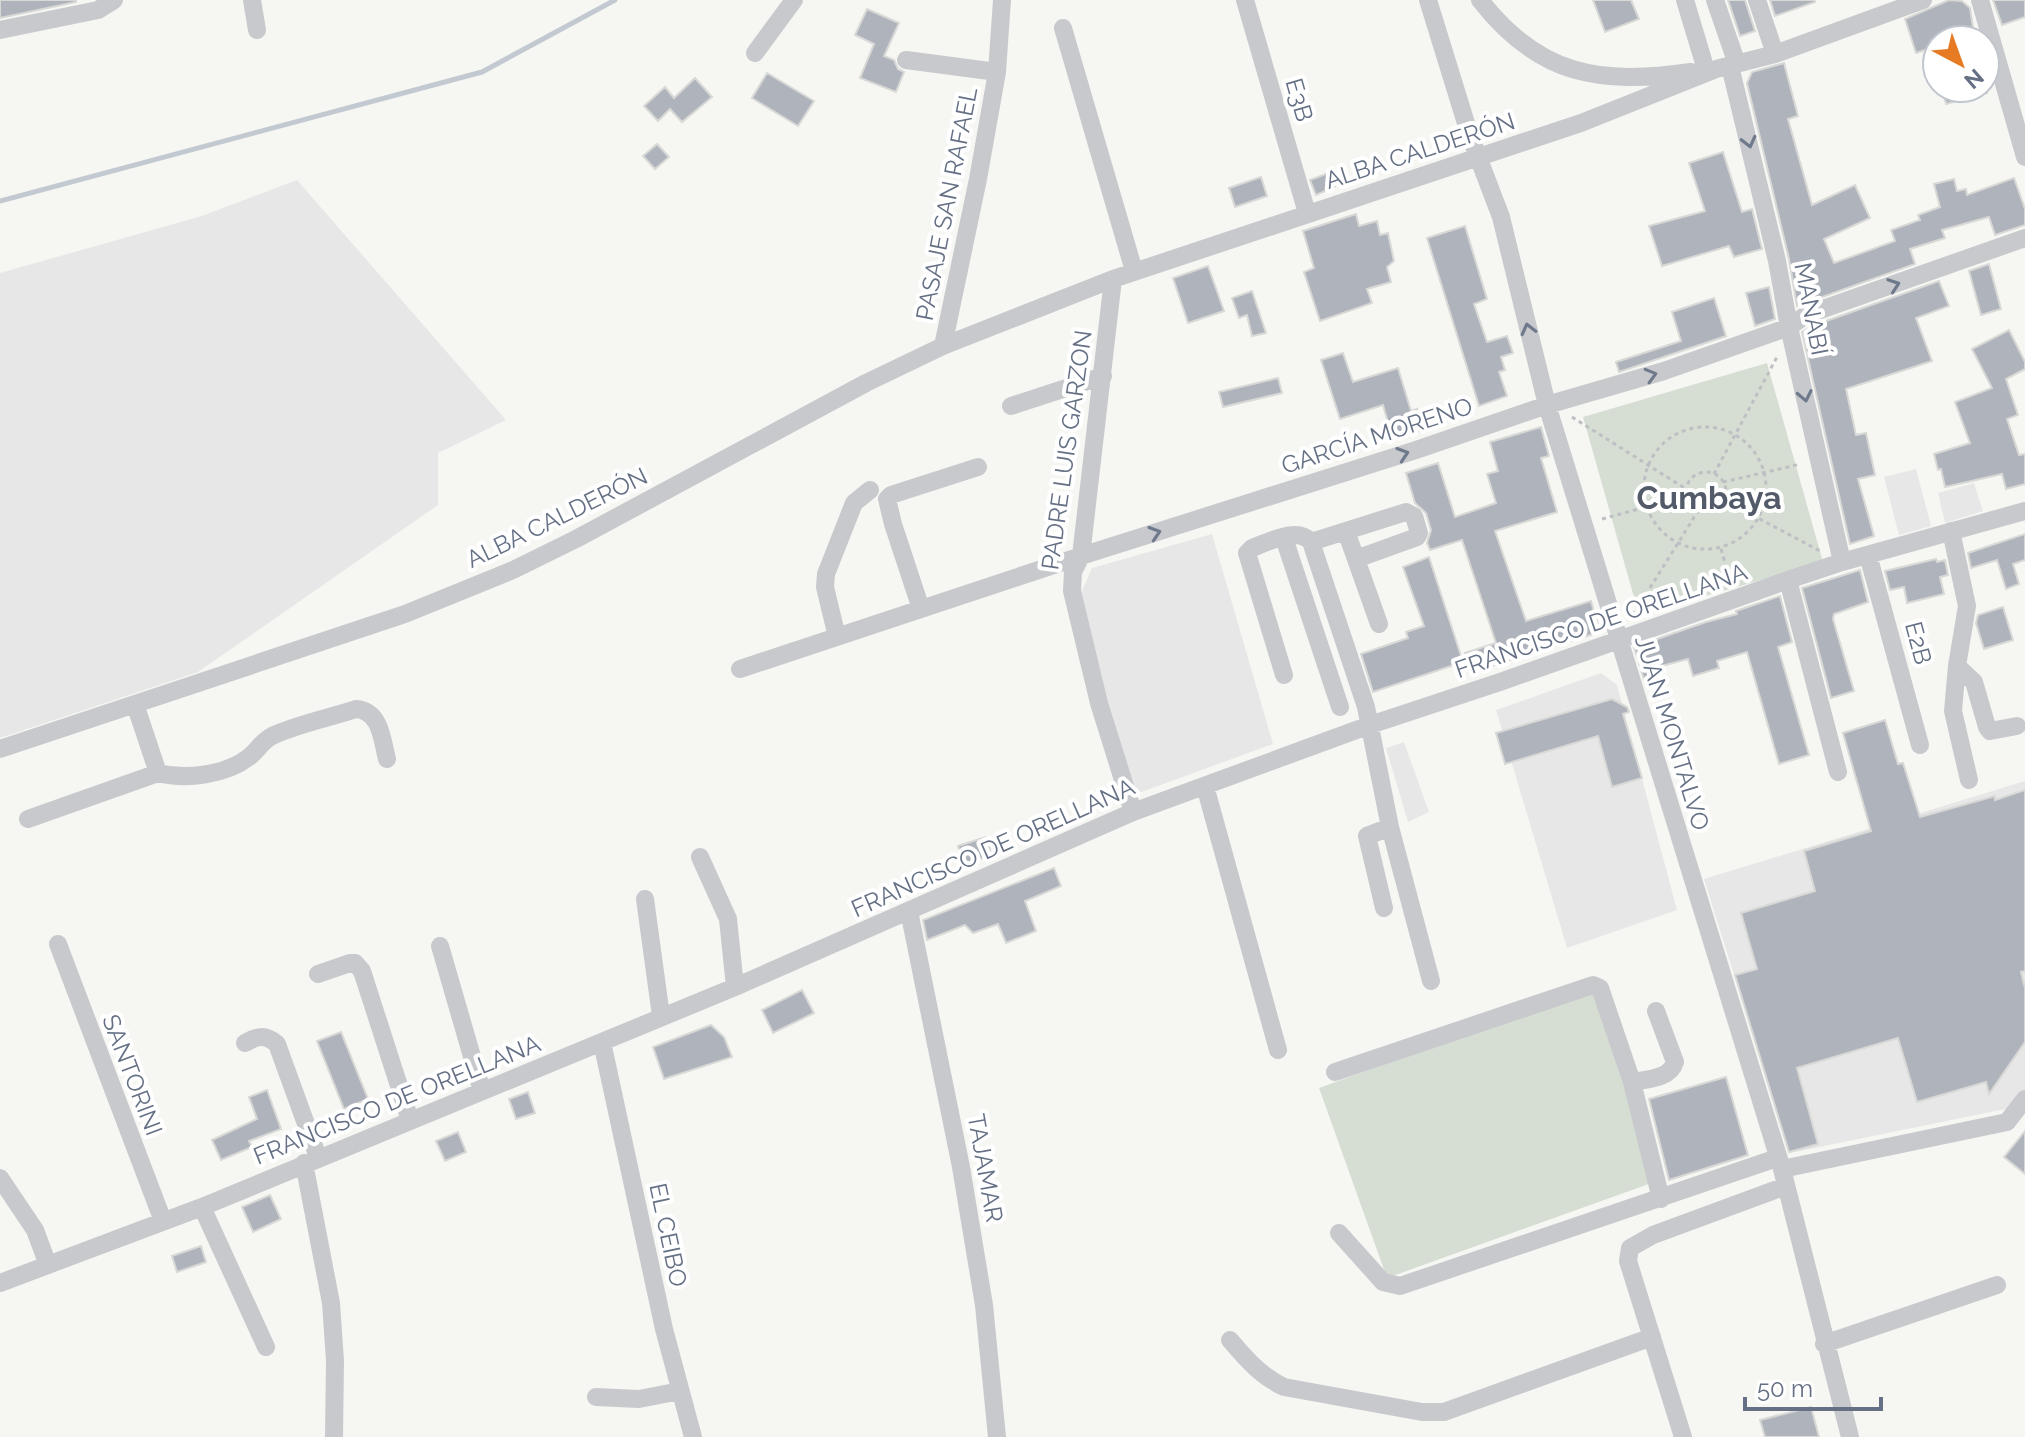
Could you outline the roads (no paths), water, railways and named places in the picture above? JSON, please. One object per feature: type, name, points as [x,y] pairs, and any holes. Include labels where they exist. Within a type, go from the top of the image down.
[{"type":"street","points":[[0,30],[98,10],[114,0]]},
{"type":"street","points":[[252,0],[257,30]]},
{"type":"street","points":[[755,53],[794,0]]},
{"type":"street","name":"PASAJE SAN RAFAEL","points":[[943,346],[997,72],[1002,0]]},
{"type":"street","name":"E3B","points":[[1245,0],[1307,213]]},
{"type":"street","name":"JUAN MONTALVO","points":[[1428,0],[1478,158],[1501,217],[1547,405],[1782,1171],[1850,1437]]},
{"type":"street","points":[[1480,0],[1499,24],[1535,54],[1578,71],[1650,78],[1723,67],[1775,54],[1879,7],[1923,0]]},
{"type":"street","points":[[1685,0],[1723,67]]},
{"type":"street","points":[[1715,0],[1723,67]]},
{"type":"street","points":[[1757,0],[1775,54]]},
{"type":"street","points":[[1980,0],[2025,157]]},
{"type":"street","points":[[1063,28],[1134,271]]},
{"type":"street","points":[[906,60],[997,72]]},
{"type":"street","name":"ALBA CALDERÓN","points":[[0,749],[256,666],[405,614],[513,570],[866,383],[943,346],[1134,271],[1581,123],[1723,67]]},
{"type":"street","name":"MANABÍ","points":[[1723,67],[1777,261],[1842,562]]},
{"type":"street","name":"GARCÍA MORENO","points":[[740,669],[1547,405],[1664,371],[1789,327],[1806,315],[2025,238]]},
{"type":"street","name":"PADRE LUIS GARZON","points":[[1113,279],[1081,556],[1073,572],[1072,591],[1099,703],[1133,812]]},
{"type":"street","points":[[1011,406],[1103,376]]},
{"type":"street","points":[[921,609],[887,499],[891,495],[978,467]]},
{"type":"street","points":[[837,637],[825,587],[826,574],[854,503],[870,490]]},
{"type":"street","name":"FRANCISCO DE ORELLANA","points":[[0,1283],[202,1207],[735,987],[1133,812],[1370,725],[1788,580],[2025,511]]},
{"type":"street","points":[[1311,542],[1406,512],[1414,516],[1419,533],[1417,537],[1356,559]]},
{"type":"street","points":[[1346,531],[1379,624]]},
{"type":"street","points":[[1951,531],[1967,606],[1953,711],[1969,780]]},
{"type":"street","points":[[1284,675],[1247,553],[1252,548],[1303,535],[1311,542],[1370,725],[1390,827],[1431,981]]},
{"type":"street","points":[[1284,538],[1340,707]]},
{"type":"street","name":"E2B","points":[[1868,555],[1920,745]]},
{"type":"street","points":[[1788,580],[1838,772]]},
{"type":"street","points":[[1957,666],[1974,682],[1990,731],[2017,726]]},
{"type":"street","points":[[135,704],[158,773]]},
{"type":"street","points":[[28,819],[158,773],[193,777],[228,767],[251,755],[263,741],[276,735],[356,709],[364,710],[376,719],[387,759]]},
{"type":"street","points":[[1205,786],[1278,1050]]},
{"type":"street","points":[[1384,908],[1367,836],[1390,827]]},
{"type":"street","points":[[700,857],[728,919],[735,987]]},
{"type":"street","points":[[645,899],[661,1016]]},
{"type":"street","name":"TAJAMAR","points":[[909,911],[961,1167],[984,1305],[997,1437]]},
{"type":"street","name":"SANTORINI","points":[[58,944],[163,1221]]},
{"type":"street","points":[[440,946],[482,1091]]},
{"type":"street","points":[[318,974],[350,963],[355,963],[362,971],[410,1120]]},
{"type":"street","points":[[1335,1072],[1593,985],[1600,988],[1632,1082],[1661,1199]]},
{"type":"street","points":[[1632,1082],[1666,1074],[1673,1069],[1675,1062],[1656,1011]]},
{"type":"street","points":[[245,1043],[261,1036],[269,1037],[277,1044],[311,1160],[331,1303],[335,1361],[334,1437]]},
{"type":"street","name":"EL CEIBO","points":[[602,1042],[693,1437]]},
{"type":"street","points":[[1339,1233],[1383,1282],[1400,1286],[1661,1199],[2007,1122],[2025,1099]]},
{"type":"street","points":[[1683,1437],[1628,1261],[1630,1248],[1782,1171]]},
{"type":"street","points":[[0,1178],[29,1220],[48,1265]]},
{"type":"street","points":[[202,1207],[266,1347]]},
{"type":"street","points":[[1824,1344],[1997,1285]]},
{"type":"street","points":[[1230,1340],[1252,1366],[1284,1387],[1444,1412],[1652,1337]]},
{"type":"street","points":[[596,1397],[639,1399],[680,1391]]},
{"type":"waterway","points":[[0,201],[482,72],[615,0]]},
{"type":"district","name":"Cumbaya","points":[[1709,498]]}]
